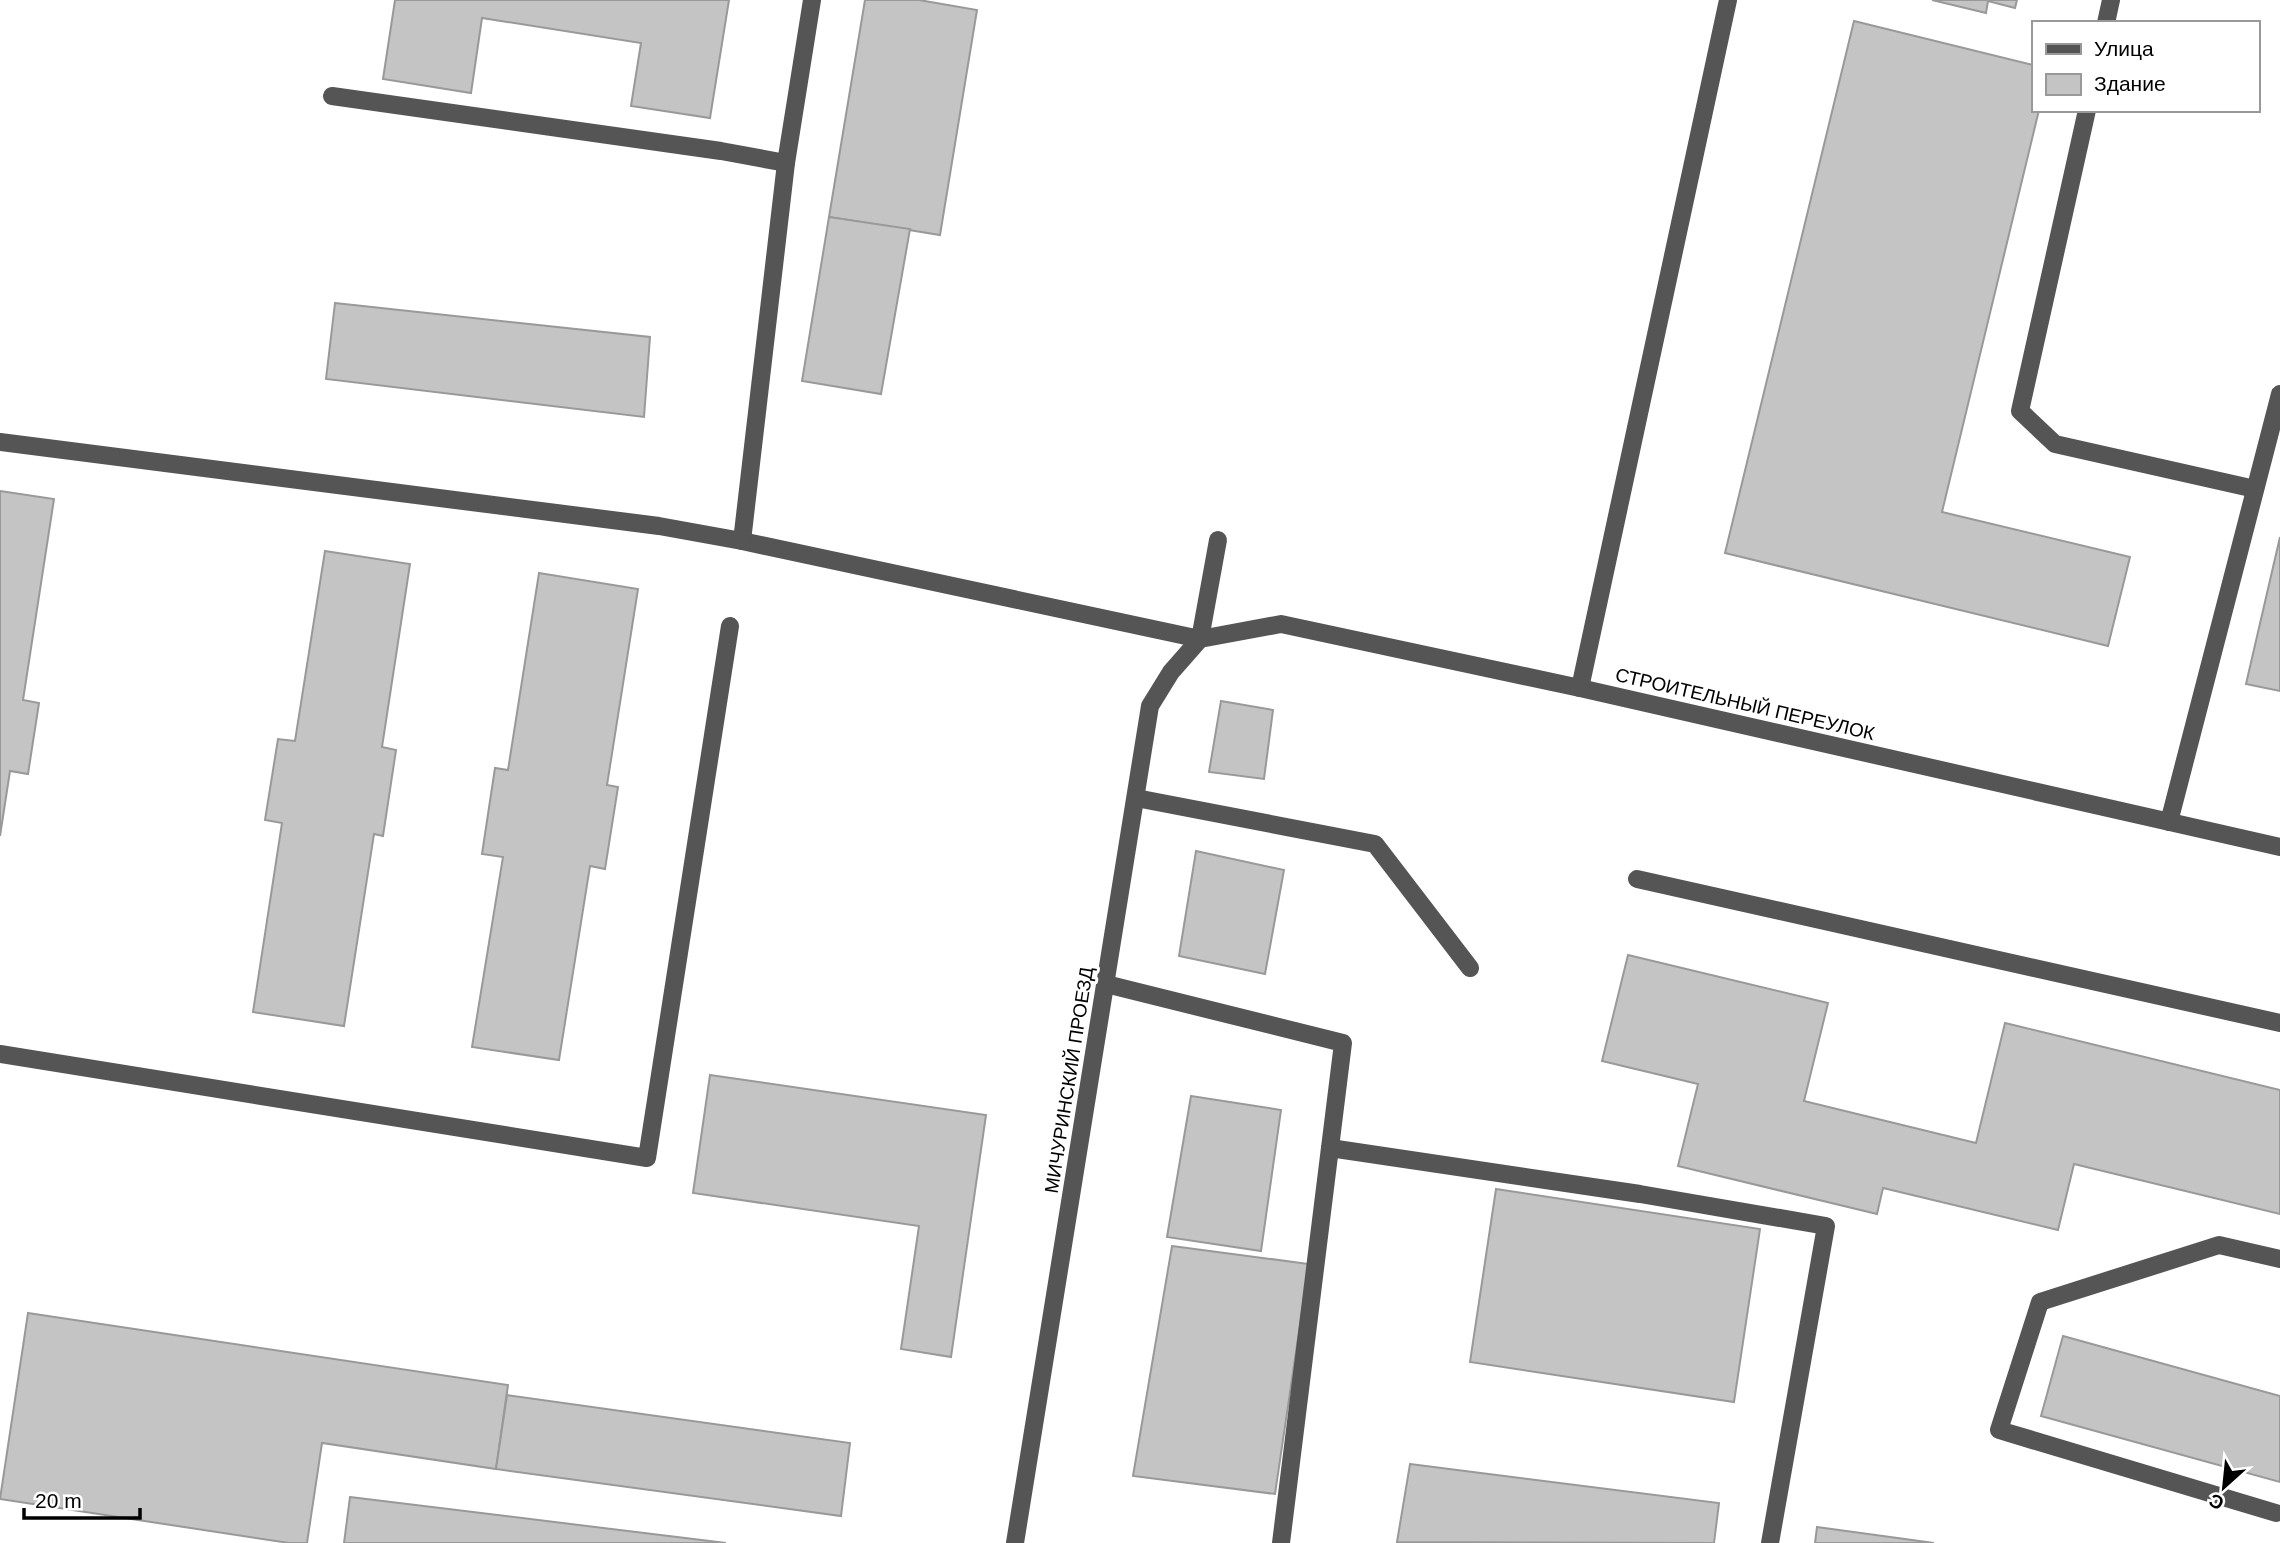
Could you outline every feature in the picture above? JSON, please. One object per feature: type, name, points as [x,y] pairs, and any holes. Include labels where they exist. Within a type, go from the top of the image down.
[{"type":"street","points":[[742,541],[786,163],[812,0]]},
{"type":"street","points":[[1580,688],[1728,0]]},
{"type":"street","points":[[2106,21],[2111,0]]},
{"type":"street","points":[[332,96],[721,151],[786,163]]},
{"type":"street","points":[[2087,112],[2021,411],[2055,444],[2255,489]]},
{"type":"street","points":[[2169,822],[2280,394]]},
{"type":"street","points":[[0,442],[659,526],[742,541],[1200,639],[1218,540]]},
{"type":"street","name":"СТРОИТЕЛЬНЫЙ ПЕРЕУЛОК","points":[[1200,639],[1281,624],[1580,688],[2280,847]]},
{"type":"street","points":[[0,1054],[648,1158],[730,626]]},
{"type":"street","name":"МИЧУРИНСКИЙ ПРОЕЗД","points":[[1015,1543],[1150,706],[1171,672],[1200,639]]},
{"type":"street","points":[[1136,798],[1375,844],[1470,968]]},
{"type":"street","points":[[1637,879],[2280,1023]]},
{"type":"street","points":[[1105,984],[1343,1043],[1281,1543]]},
{"type":"street","points":[[1330,1148],[1640,1194],[1826,1226],[1770,1543]]},
{"type":"street","points":[[2276,1513],[1999,1430],[2040,1302],[2219,1245],[2280,1259]]},
{"type":"building","points":[[395,0],[729,0],[710,118],[631,106],[641,43],[482,18],[471,93],[383,79]]},
{"type":"building","points":[[865,0],[919,0],[977,10],[940,235],[829,217]]},
{"type":"building","points":[[1932,0],[2017,0],[2015,8],[1988,1],[1986,13]]},
{"type":"building","points":[[1854,21],[2032,65],[2032,112],[2039,112],[1942,512],[2130,557],[2108,646],[1725,553]]},
{"type":"building","points":[[829,217],[910,229],[881,394],[802,381]]},
{"type":"building","points":[[335,303],[650,337],[644,417],[326,379]]},
{"type":"building","points":[[0,491],[54,499],[23,700],[39,703],[28,774],[10,771],[0,836]]},
{"type":"building","points":[[2280,537],[2280,691],[2246,684]]},
{"type":"building","points":[[325,551],[410,564],[382,747],[396,750],[383,836],[374,834],[344,1026],[253,1012],[282,823],[265,820],[278,739],[295,741]]},
{"type":"building","points":[[539,573],[638,589],[607,785],[618,787],[605,869],[590,866],[559,1060],[472,1047],[503,857],[482,854],[495,768],[508,770]]},
{"type":"building","points":[[1221,701],[1273,710],[1264,779],[1209,772]]},
{"type":"building","points":[[1196,851],[1284,870],[1265,974],[1179,956]]},
{"type":"building","points":[[1628,955],[1828,1003],[1804,1101],[1976,1143],[2005,1023],[2280,1090],[2280,1214],[2074,1164],[2058,1230],[1883,1188],[1877,1214],[1678,1166],[1698,1084],[1602,1061]]},
{"type":"building","points":[[710,1075],[986,1115],[951,1357],[901,1349],[919,1226],[693,1193]]},
{"type":"building","points":[[1191,1096],[1281,1110],[1261,1251],[1167,1237]]},
{"type":"building","points":[[1496,1189],[1760,1229],[1734,1402],[1470,1362]]},
{"type":"building","points":[[1172,1246],[1309,1264],[1275,1494],[1133,1476]]},
{"type":"building","points":[[28,1313],[508,1385],[496,1469],[322,1443],[307,1543],[289,1543],[0,1499]]},
{"type":"building","points":[[2063,1336],[2280,1396],[2280,1482],[2041,1416]]},
{"type":"building","points":[[507,1395],[850,1443],[841,1516],[496,1469]]},
{"type":"building","points":[[1410,1464],[1719,1503],[1714,1543],[1397,1542]]},
{"type":"building","points":[[350,1497],[726,1543],[344,1543]]},
{"type":"building","points":[[1817,1527],[1934,1543],[1815,1543]]}]
